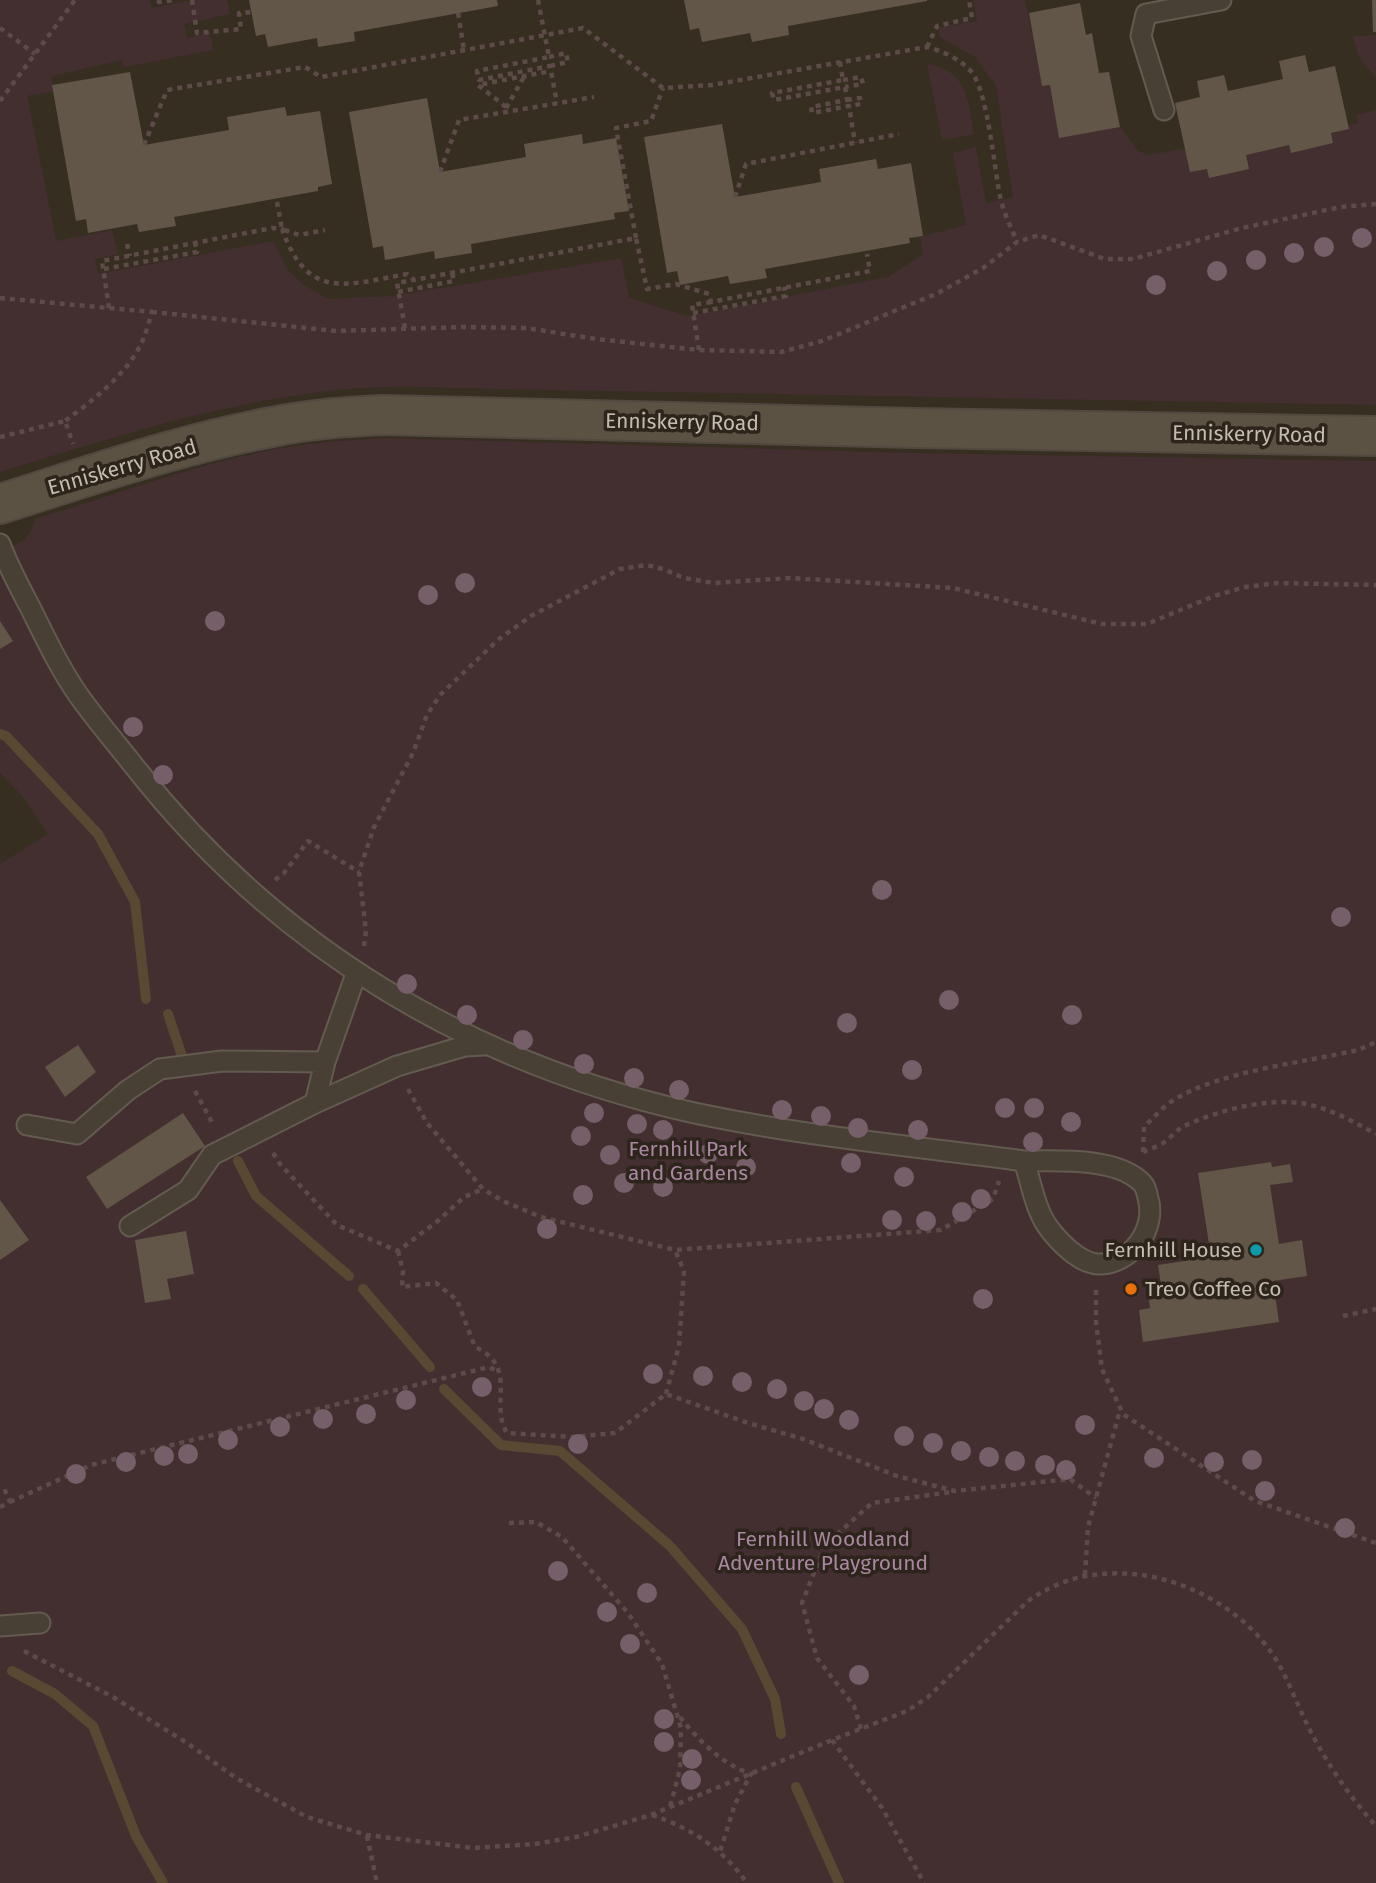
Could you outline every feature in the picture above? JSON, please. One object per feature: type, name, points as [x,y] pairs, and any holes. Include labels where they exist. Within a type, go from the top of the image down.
[{"type":"main road","name":"Enniskerry Road","points":[[0,504],[202,443],[272,426],[338,417],[383,415],[1376,436]]},
{"type":"lane","points":[[1164,110],[1141,36],[1146,14],[1221,0]]},
{"type":"lane","points":[[0,544],[43,633],[78,695],[147,783],[201,845],[276,913],[356,974],[485,1045],[587,1083],[689,1112],[788,1130],[1016,1160],[1061,1160],[1109,1166],[1130,1174],[1145,1185],[1152,1208],[1148,1230],[1134,1250],[1115,1262],[1096,1264],[1077,1255],[1061,1243],[1046,1225],[1016,1160]]},
{"type":"lane","points":[[315,1103],[325,1062],[356,974]]},
{"type":"lane","points":[[130,1226],[188,1190],[212,1155],[315,1103],[397,1066],[465,1046],[485,1045]]},
{"type":"lane","points":[[27,1125],[77,1134],[128,1090],[160,1069],[222,1061],[325,1062]]},
{"type":"lane","points":[[0,1626],[40,1623]]},
{"type":"path","points":[[0,101],[75,0]]},
{"type":"path","points":[[158,0],[173,0]]},
{"type":"path","points":[[192,0],[197,33],[241,29],[239,13],[252,12]]},
{"type":"path","points":[[538,0],[549,57]]},
{"type":"path","points":[[927,47],[937,26],[972,18],[969,0]]},
{"type":"path","points":[[458,13],[464,50]]},
{"type":"path","points":[[0,28],[35,54]]},
{"type":"path","points":[[144,145],[167,90],[305,67],[321,77],[583,28],[663,88],[712,85],[927,47],[956,59],[973,73],[981,90],[1001,200],[1017,242]]},
{"type":"path","points":[[505,110],[478,85],[524,76],[550,68],[568,62],[566,53],[477,71],[479,80],[550,68]]},
{"type":"path","points":[[840,62],[843,80]]},
{"type":"path","points":[[550,68],[557,103]]},
{"type":"path","points":[[505,110],[527,70]]},
{"type":"path","points":[[862,77],[863,84],[845,87],[774,100],[772,93],[862,77]]},
{"type":"path","points":[[845,87],[855,143]]},
{"type":"path","points":[[663,88],[651,121],[616,128],[646,289],[676,284],[709,294],[711,302]]},
{"type":"path","points":[[440,172],[460,120],[505,110],[594,97]]},
{"type":"path","points":[[848,103],[812,113],[811,107],[848,103]]},
{"type":"path","points":[[735,197],[746,164],[899,134]]},
{"type":"path","points":[[277,202],[288,245],[301,267],[314,277],[329,283],[348,285],[407,274],[414,279]]},
{"type":"path","points":[[0,298],[336,331],[526,328],[699,350],[781,352],[822,341],[939,293],[982,268],[1017,242],[1039,234],[1105,259],[1133,259],[1242,228],[1341,207],[1376,204]]},
{"type":"path","points":[[108,308],[102,261],[272,228],[299,235],[325,230]]},
{"type":"path","points":[[405,328],[397,284],[636,238]]},
{"type":"path","points":[[104,269],[197,252],[195,243]]},
{"type":"path","points":[[127,244],[130,256]]},
{"type":"path","points":[[699,350],[692,305],[870,271],[867,254]]},
{"type":"path","points":[[398,292],[454,281],[452,273]]},
{"type":"path","points":[[693,313],[786,296],[784,287]]},
{"type":"path","points":[[0,437],[65,421],[92,401],[126,366],[141,344],[152,312]]},
{"type":"path","points":[[65,421],[83,478]]},
{"type":"path","points":[[356,974],[364,949],[366,931],[359,872],[374,827],[413,753],[427,715],[440,695],[499,639],[531,616],[620,569],[647,565],[684,578],[714,583],[790,578],[953,588],[1102,624],[1123,625],[1147,624],[1214,596],[1245,587],[1277,583],[1376,585]]},
{"type":"path","points":[[255,894],[284,873],[308,841],[359,872]]},
{"type":"path","points":[[1130,1174],[1143,1152],[1144,1127],[1170,1102],[1197,1087],[1225,1078],[1358,1050],[1376,1042]]},
{"type":"path","points":[[182,1065],[226,1149]]},
{"type":"path","points":[[397,1066],[427,1123],[483,1189],[502,1201],[541,1217],[676,1250],[941,1230],[993,1199],[1016,1160]]},
{"type":"path","points":[[1143,1152],[1163,1144],[1180,1128],[1202,1118],[1275,1102],[1307,1104],[1343,1116],[1376,1134]]},
{"type":"path","points":[[260,1131],[280,1164],[337,1225],[398,1251]]},
{"type":"path","points":[[398,1251],[464,1197],[483,1189]]},
{"type":"path","points":[[398,1251],[403,1271],[402,1287],[436,1283],[457,1300],[475,1347],[486,1352],[501,1372],[501,1423],[507,1433],[572,1437],[615,1433],[666,1394],[678,1346],[684,1271],[676,1250]]},
{"type":"path","points":[[1096,1264],[1096,1322],[1102,1369],[1123,1414],[1255,1501],[1376,1543]]},
{"type":"path","points":[[1343,1316],[1376,1309]]},
{"type":"path","points":[[0,1507],[91,1465],[489,1367],[501,1372]]},
{"type":"path","points":[[666,1394],[748,1423],[803,1438],[897,1476],[955,1491]]},
{"type":"path","points":[[1085,1575],[1088,1527],[1120,1410]]},
{"type":"path","points":[[861,1729],[854,1706],[817,1658],[802,1603],[825,1545],[872,1503],[1070,1479],[1096,1498]]},
{"type":"path","points":[[3,1486],[10,1502]]},
{"type":"path","points":[[509,1523],[536,1522],[562,1537],[628,1613],[662,1664],[681,1728],[680,1769],[670,1808]]},
{"type":"path","points":[[23,1650],[113,1697],[187,1743],[236,1779],[307,1817],[367,1835],[473,1848],[535,1844],[576,1837],[670,1808],[907,1711],[928,1697],[1028,1601],[1046,1588],[1085,1575],[1112,1573],[1157,1577],[1199,1593],[1259,1637],[1275,1658],[1326,1757],[1376,1826]]},
{"type":"path","points":[[679,1715],[694,1734],[732,1767],[751,1774]]},
{"type":"path","points":[[832,1740],[882,1808],[924,1883]]},
{"type":"path","points":[[720,1852],[735,1804],[751,1774]]},
{"type":"path","points":[[651,1815],[684,1828],[720,1852],[747,1883]]},
{"type":"path","points":[[367,1835],[377,1883]]},
{"type":"green space","points":[[0,0],[150,0],[152,8],[192,0],[227,0],[230,14],[184,24],[187,38],[210,33],[213,50],[124,67],[122,60],[52,76],[54,91],[27,96],[56,241],[112,230],[118,254],[95,259],[98,274],[273,241],[287,269],[304,285],[328,299],[393,296],[621,258],[629,298],[688,316],[888,277],[923,254],[920,237],[966,225],[953,153],[976,147],[986,203],[1013,197],[996,86],[975,57],[940,37],[938,28],[977,21],[973,0],[1025,0],[1038,61],[1116,121],[1138,151],[1149,155],[1195,147],[1197,158],[1358,123],[1356,115],[1376,110],[1376,405],[377,387],[294,396],[209,412],[0,472]]},
{"type":"green space","points":[[1376,35],[1376,77],[1361,59],[1353,36]]},
{"type":"green space","points":[[927,64],[941,67],[951,73],[964,88],[974,134],[942,140]]},
{"type":"green space","name":"Fernhill Park and Gardens","points":[[383,438],[913,453],[1376,461],[1376,1883],[0,1883],[0,864],[48,834],[24,798],[0,773],[0,551],[23,540],[30,532],[35,519],[185,471],[277,449]]},
{"type":"building","points":[[249,0],[497,0],[498,6],[354,32],[355,41],[318,47],[317,38],[268,47],[265,34],[256,36]]},
{"type":"building","points":[[684,0],[927,1],[788,26],[789,35],[752,42],[750,33],[702,42],[699,28],[690,30]]},
{"type":"building","points":[[1372,0],[1376,0],[1376,32],[1373,32]]},
{"type":"building","points":[[1080,3],[1086,35],[1092,33],[1099,73],[1109,72],[1120,127],[1059,138],[1050,85],[1042,86],[1029,13]]},
{"type":"building","points":[[1305,55],[1309,72],[1335,66],[1349,129],[1331,133],[1333,143],[1291,153],[1289,145],[1246,155],[1249,169],[1209,178],[1207,169],[1190,172],[1175,103],[1200,97],[1197,81],[1224,75],[1228,91],[1283,79],[1279,61]]},
{"type":"building","points":[[130,72],[144,145],[229,130],[227,117],[285,107],[287,116],[320,111],[332,184],[318,187],[318,191],[174,217],[176,226],[139,232],[137,224],[88,233],[86,219],[76,221],[52,85]]},
{"type":"building","points":[[427,98],[440,172],[526,157],[524,144],[582,134],[583,144],[616,138],[629,211],[614,213],[615,219],[471,244],[472,253],[435,259],[434,251],[385,260],[383,246],[373,248],[349,112]]},
{"type":"building","points":[[722,124],[735,197],[821,182],[819,169],[876,159],[878,169],[911,163],[923,236],[909,238],[910,243],[765,269],[767,278],[730,284],[728,276],[680,285],[677,271],[667,273],[644,137]]},
{"type":"building","points":[[0,621],[13,641],[0,649]]},
{"type":"building","points":[[78,1045],[96,1072],[65,1097],[45,1067]]},
{"type":"building","points":[[183,1113],[205,1146],[107,1209],[86,1177]]},
{"type":"building","name":"Fernhill House","points":[[1271,1162],[1272,1167],[1290,1164],[1293,1182],[1270,1185],[1279,1244],[1302,1240],[1307,1276],[1273,1281],[1279,1322],[1143,1342],[1139,1310],[1150,1308],[1148,1293],[1162,1291],[1158,1265],[1211,1257],[1198,1173]]},
{"type":"building","points":[[0,1200],[29,1240],[0,1260]]},
{"type":"building","points":[[186,1231],[194,1274],[167,1279],[171,1299],[145,1303],[135,1240]]},
{"type":"waterway","points":[[0,734],[6,736],[98,834],[135,902],[146,999]]},
{"type":"waterway","points":[[168,1014],[182,1056]]},
{"type":"waterway","points":[[238,1161],[256,1196],[349,1276]]},
{"type":"waterway","points":[[363,1289],[430,1367]]},
{"type":"waterway","points":[[444,1389],[501,1445],[560,1451],[670,1546],[742,1629],[775,1699],[781,1734]]},
{"type":"waterway","points":[[12,1671],[55,1694],[93,1726],[136,1836],[163,1883]]},
{"type":"waterway","points":[[796,1787],[839,1883]]},
{"type":"place","name":"Fernhill House","points":[[1256,1250]]},
{"type":"place","name":"Treo Coffee Co","points":[[1131,1289]]},
{"type":"park label","name":"Fernhill Woodland Adventure Playground","points":[[823,1551]]}]
